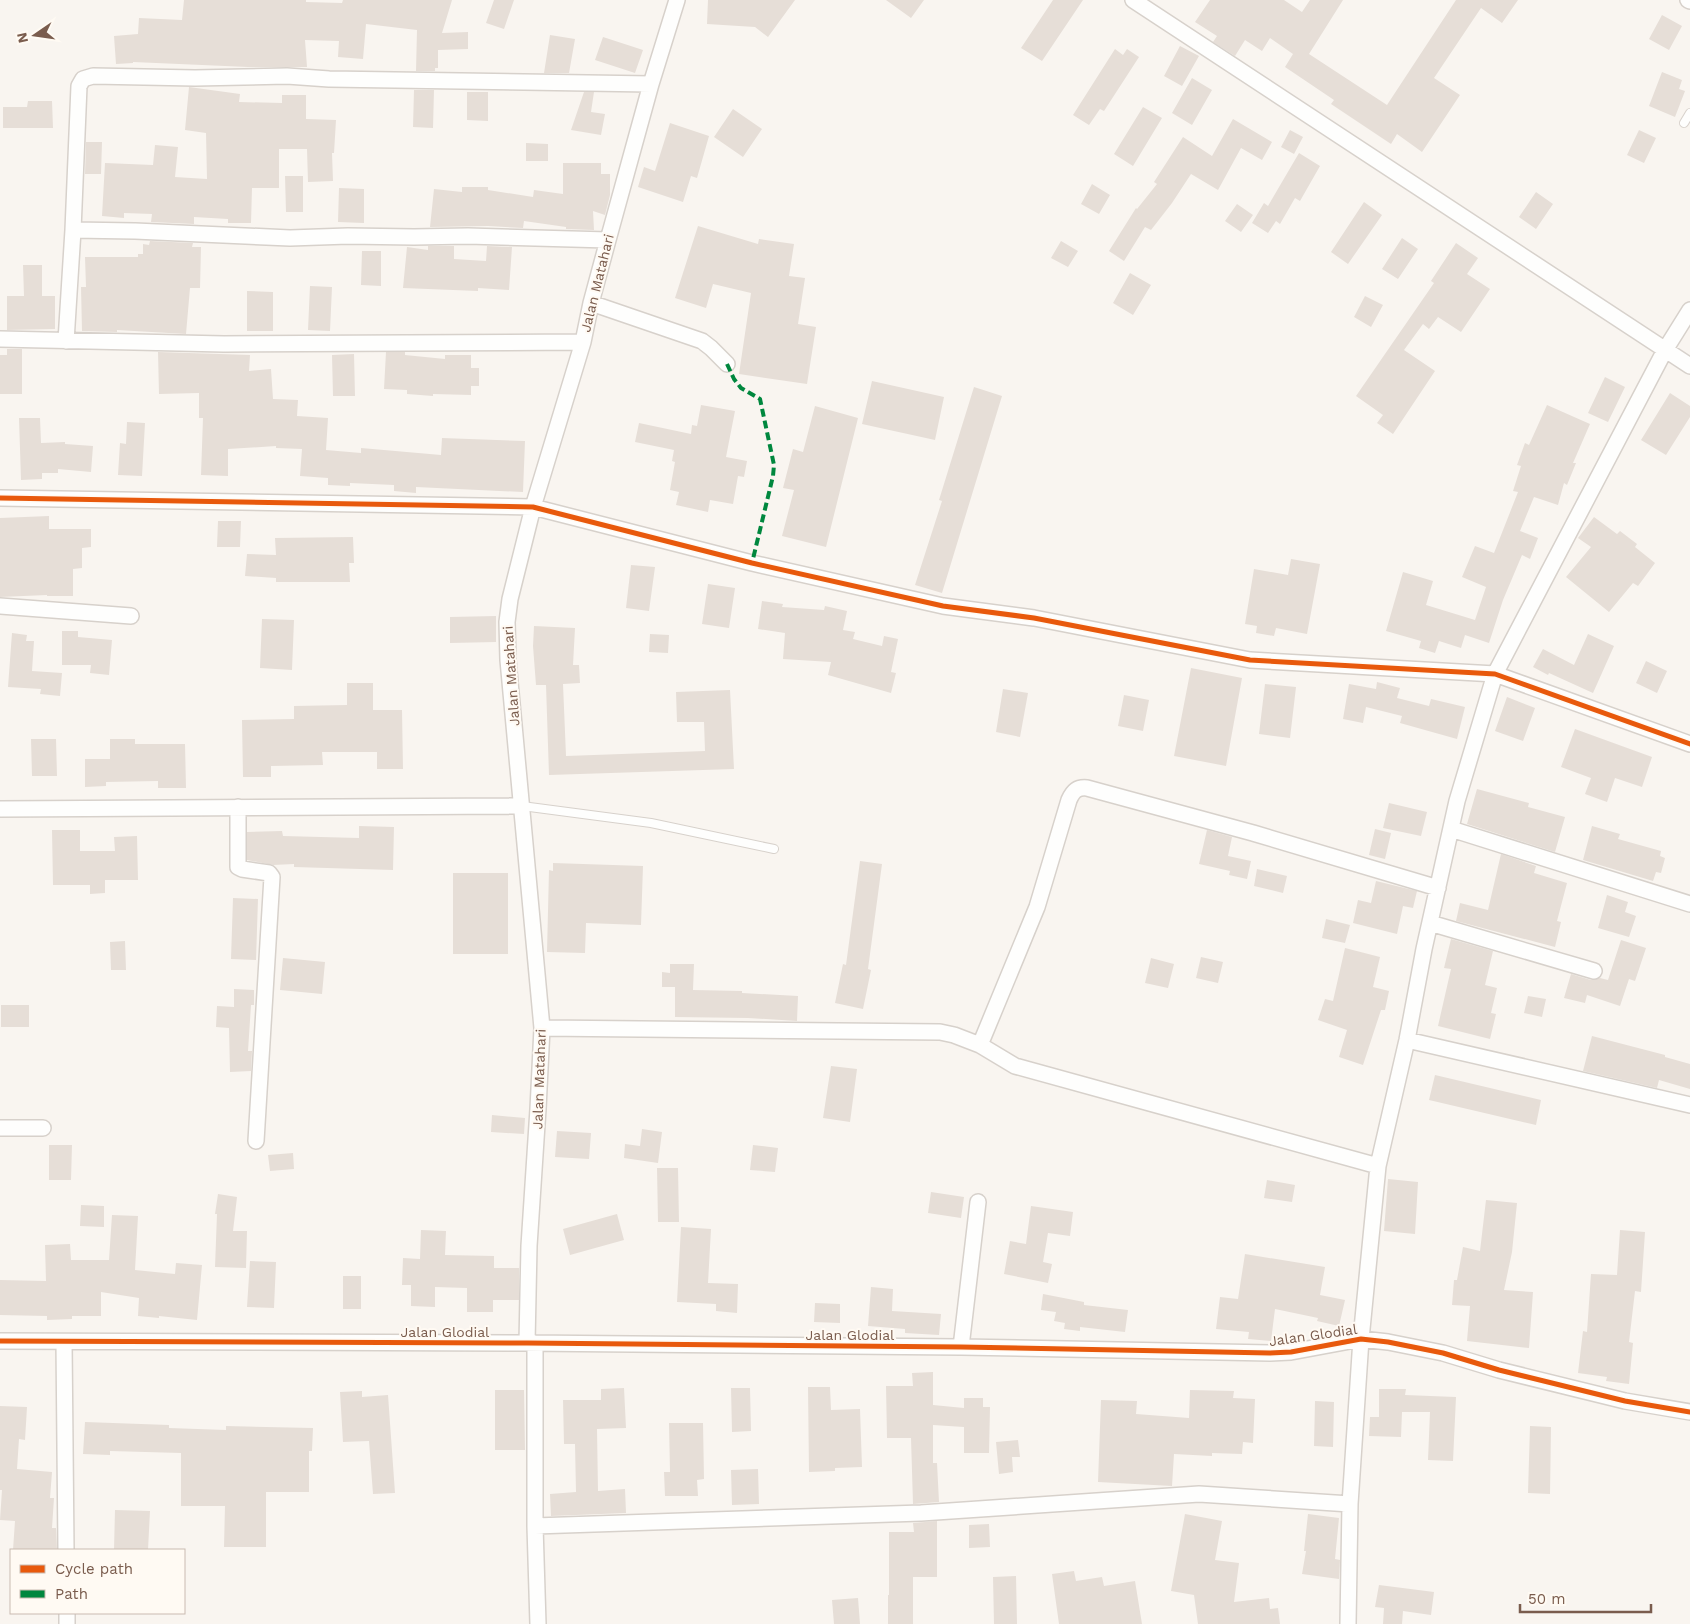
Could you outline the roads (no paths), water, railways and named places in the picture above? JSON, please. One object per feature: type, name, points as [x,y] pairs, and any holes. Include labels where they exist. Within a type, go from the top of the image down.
[{"type":"street","name":"Jalan Matahari","points":[[538,1624],[529,1246],[542,1028],[508,660],[507,622],[510,599],[533,507],[583,342],[591,303],[608,240],[651,84],[677,0]]},
{"type":"street","points":[[1133,0],[1690,366]]},
{"type":"street","points":[[66,341],[73,230],[78,86],[84,79],[93,76],[195,78],[287,76],[329,79],[651,84]]},
{"type":"street","points":[[73,230],[290,238],[468,236],[608,240]]},
{"type":"street","points":[[591,303],[702,341],[726,364]]},
{"type":"street","points":[[1348,1624],[1350,1504],[1361,1339],[1378,1166],[1407,1040],[1451,829],[1496,674],[1665,350],[1690,310]]},
{"type":"street","points":[[0,339],[224,344],[583,342]]},
{"type":"street","points":[[0,498],[533,507],[752,562],[943,606],[1034,618],[1250,660],[1496,674],[1690,744]]},
{"type":"street","points":[[0,606],[131,616]]},
{"type":"street","points":[[980,1045],[1036,907],[1069,800],[1073,791],[1081,788],[1088,788],[1253,833],[1438,888]]},
{"type":"street","points":[[0,809],[522,806]]},
{"type":"street","points":[[238,807],[238,867],[269,873],[272,877],[256,1141]]},
{"type":"street","points":[[1451,829],[1690,904]]},
{"type":"street","points":[[1430,923],[1594,971]]},
{"type":"street","points":[[542,1028],[940,1032],[980,1045],[1015,1066],[1378,1166]]},
{"type":"street","points":[[1407,1040],[1690,1105]]},
{"type":"street","points":[[0,1128],[43,1128]]},
{"type":"street","points":[[961,1347],[978,1202]]},
{"type":"street","name":"Jalan Glodial","points":[[0,1341],[961,1347],[1270,1353],[1291,1352],[1361,1339],[1388,1342],[1443,1353],[1499,1370],[1625,1401],[1690,1412]]},
{"type":"street","points":[[64,1342],[66,1549]]},
{"type":"street","points":[[535,1526],[921,1514],[1199,1494],[1350,1504]]},
{"type":"lane","points":[[1684,123],[1690,113]]},
{"type":"lane","points":[[522,806],[652,824],[774,848]]}]
